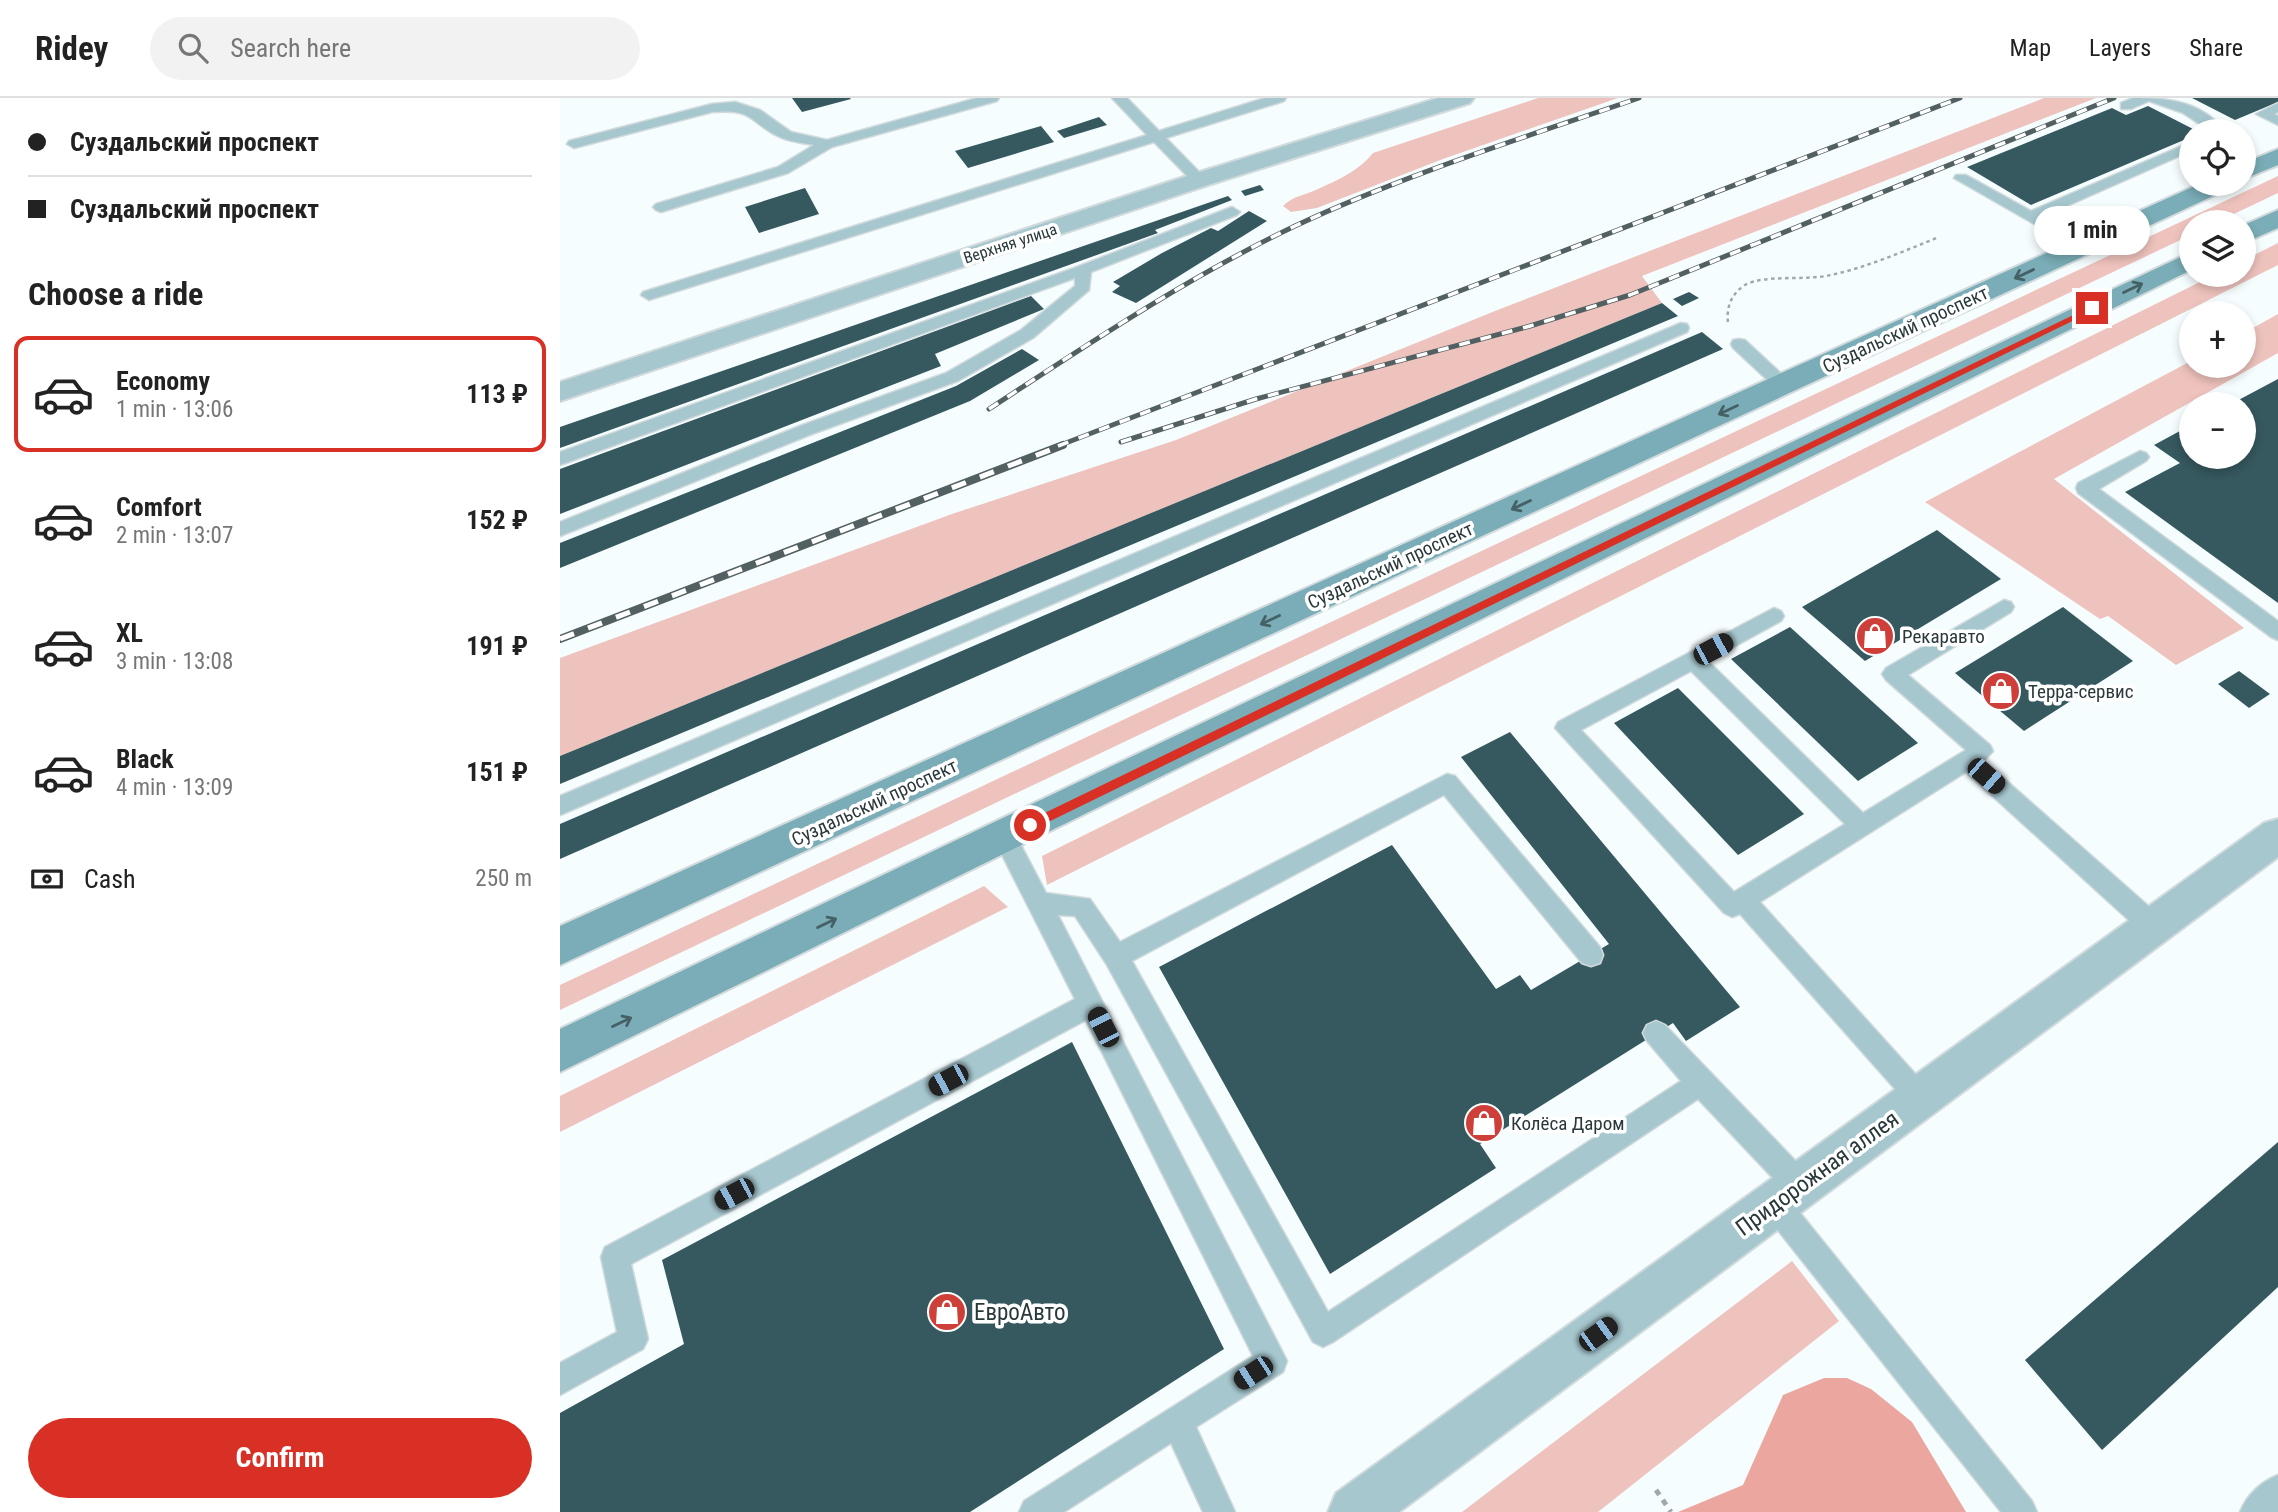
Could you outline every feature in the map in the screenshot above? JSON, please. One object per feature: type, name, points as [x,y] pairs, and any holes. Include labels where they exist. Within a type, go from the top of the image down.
[{"type":"main road","points":[[2256,166],[2278,156]]},
{"type":"main road","name":"Суздальский проспект","points":[[560,946],[2193,196]]},
{"type":"main road","points":[[2256,229],[2278,218]]},
{"type":"main road","points":[[560,1051],[2179,266]]},
{"type":"street","name":"Верхняя улица","points":[[560,392],[1199,180],[1462,98]]},
{"type":"street","name":"Придорожная аллея","points":[[1355,1512],[2278,835]]},
{"type":"lane","points":[[660,206],[783,170],[828,144],[992,98]]},
{"type":"lane","points":[[1119,98],[1199,180]]},
{"type":"lane","points":[[649,295],[1279,98]]},
{"type":"lane","points":[[2126,106],[2145,98]]},
{"type":"lane","points":[[2152,98],[2168,101],[2202,119]]},
{"type":"lane","points":[[575,144],[712,108],[734,106],[755,113],[786,135],[828,144]]},
{"type":"lane","points":[[2278,107],[2263,114],[2278,121]]},
{"type":"lane","points":[[2030,217],[2179,151]]},
{"type":"lane","points":[[1961,178],[2083,247]]},
{"type":"lane","points":[[560,459],[1083,270],[1232,212]]},
{"type":"lane","points":[[560,528],[806,430],[952,377],[1027,334],[1083,287],[1083,270]]},
{"type":"lane","points":[[560,806],[1681,328]]},
{"type":"lane","points":[[1739,344],[1783,385]]},
{"type":"lane","points":[[2140,457],[2085,488],[2278,632]]},
{"type":"lane","points":[[1774,616],[1566,728],[1732,906],[1982,751],[1893,674],[2004,607]]},
{"type":"lane","points":[[1693,660],[1862,826]]},
{"type":"lane","points":[[1968,760],[2153,926]]},
{"type":"lane","points":[[1116,957],[1447,783],[1591,955]]},
{"type":"lane","points":[[1005,837],[1272,1361],[1035,1512]]},
{"type":"lane","points":[[1742,900],[1920,1098]]},
{"type":"lane","points":[[1040,903],[1082,906],[1116,957],[1323,1332],[1699,1084]]},
{"type":"lane","points":[[560,1380],[633,1339],[615,1257],[1091,1004]]},
{"type":"lane","points":[[1656,1033],[1699,1084],[1750,1131],[1788,1195],[2021,1512]]},
{"type":"lane","points":[[1177,1422],[1219,1512]]},
{"type":"lane","points":[[2256,1512],[2278,1491]]},
{"type":"path","points":[[1739,344],[1730,331],[1726,315],[1730,300],[1741,288],[1756,281],[1800,280],[1853,268],[1939,237]]},
{"type":"path","points":[[1656,1490],[1671,1512]]},
{"type":"shaded area","points":[[1538,98],[1618,98],[1443,159],[1317,208],[1291,212],[1283,206],[1348,174],[1362,165],[1373,153]]},
{"type":"shaded area","points":[[2044,98],[2096,98],[1642,276],[1662,303],[560,756],[560,658],[952,514],[1176,440],[1500,309]]},
{"type":"shaded area","points":[[2278,176],[2278,193],[2242,210],[2206,210],[2236,196],[2256,196],[2256,186]]},
{"type":"shaded area","points":[[2179,223],[2179,241],[560,1010],[560,985]]},
{"type":"shaded area","points":[[2278,243],[2278,265],[2256,276],[2256,254]]},
{"type":"shaded area","points":[[2190,287],[2234,287],[2207,301],[2179,301],[2179,315],[1047,885],[1042,856]]},
{"type":"shaded area","points":[[2278,314],[2278,353],[2256,365],[2256,326]]},
{"type":"shaded area","points":[[2179,367],[2179,378],[2234,378],[2209,392],[2179,392],[2179,409],[2054,479],[2244,628],[2176,665],[2108,616],[2100,619],[1925,502]]},
{"type":"shaded area","points":[[984,886],[1008,907],[560,1132],[560,1096]]},
{"type":"shaded area","points":[[1792,1261],[1839,1321],[1598,1512],[1462,1512]]},
{"type":"shaded area","points":[[1824,1378],[1847,1378],[1871,1389],[1912,1422],[1966,1512],[1678,1512],[1743,1485],[1783,1395]]},
{"type":"building","points":[[792,98],[850,98],[851,99],[802,112]]},
{"type":"building","points":[[2192,98],[2278,98],[2278,102],[2233,119]]},
{"type":"building","points":[[2148,106],[2179,122],[2179,142],[2031,205],[1967,167],[2112,108],[2126,115]]},
{"type":"building","points":[[1099,117],[1107,125],[1064,138],[1057,131]]},
{"type":"building","points":[[1041,126],[1054,142],[968,168],[955,151]]},
{"type":"building","points":[[1260,185],[1264,190],[1245,196],[1241,191]]},
{"type":"building","points":[[805,188],[819,214],[759,233],[745,207]]},
{"type":"building","points":[[1228,196],[1232,200],[1155,230],[1158,233],[560,448],[560,427]]},
{"type":"building","points":[[1249,211],[1267,221],[1136,303],[1112,292],[1120,286],[1113,282],[1162,253],[1211,228],[1218,231]]},
{"type":"building","points":[[1689,292],[1699,298],[1682,306],[1673,299]]},
{"type":"building","points":[[1031,296],[1044,309],[935,354],[941,366],[560,514],[560,469]]},
{"type":"building","points":[[1662,303],[1678,316],[560,784],[560,756]]},
{"type":"building","points":[[1702,332],[1723,349],[560,859],[560,824]]},
{"type":"building","points":[[1022,349],[1039,360],[970,401],[560,568],[560,543],[956,386]]},
{"type":"building","points":[[2278,379],[2278,603],[2125,492],[2179,464],[2179,469],[2256,469],[2256,392],[2254,392]]},
{"type":"building","points":[[2179,431],[2179,462],[2154,445]]},
{"type":"building","points":[[1937,530],[2001,579],[1865,661],[1802,607]]},
{"type":"building","points":[[2063,607],[2133,661],[2024,731],[1955,673]]},
{"type":"building","points":[[1790,627],[1918,743],[1858,781],[1731,659]]},
{"type":"building","points":[[2239,671],[2270,694],[2249,708],[2218,684]]},
{"type":"building","points":[[1678,688],[1804,814],[1738,855],[1614,723]]},
{"type":"building","points":[[1510,732],[1740,1007],[1686,1041],[1673,1023],[1480,1144],[1496,1168],[1330,1274],[1159,967],[1392,845],[1496,989],[1520,975],[1531,990],[1609,944],[1461,757]]},
{"type":"building","points":[[1072,1042],[1224,1349],[970,1512],[560,1512],[560,1413],[684,1344],[662,1260]]},
{"type":"building","points":[[2278,1142],[2278,1287],[2102,1450],[2025,1360]]},
{"type":"railway","points":[[989,409],[1177,289],[1295,226],[1422,173],[1639,98]]},
{"type":"railway","points":[[1058,446],[1960,98]]},
{"type":"railway","points":[[1121,442],[1256,399],[1530,326],[1630,295],[2114,98]]},
{"type":"railway","points":[[560,639],[1063,445]]},
{"type":"place","name":"Рекаравто","points":[[1875,636]]},
{"type":"place","name":"Терра-сервис","points":[[2001,691]]},
{"type":"place","name":"Колёса Даром","points":[[1484,1123]]},
{"type":"place","name":"ЕвроАвто","points":[[947,1312]]},
{"type":"route","points":[[1030,825],[2092,308]]}]
